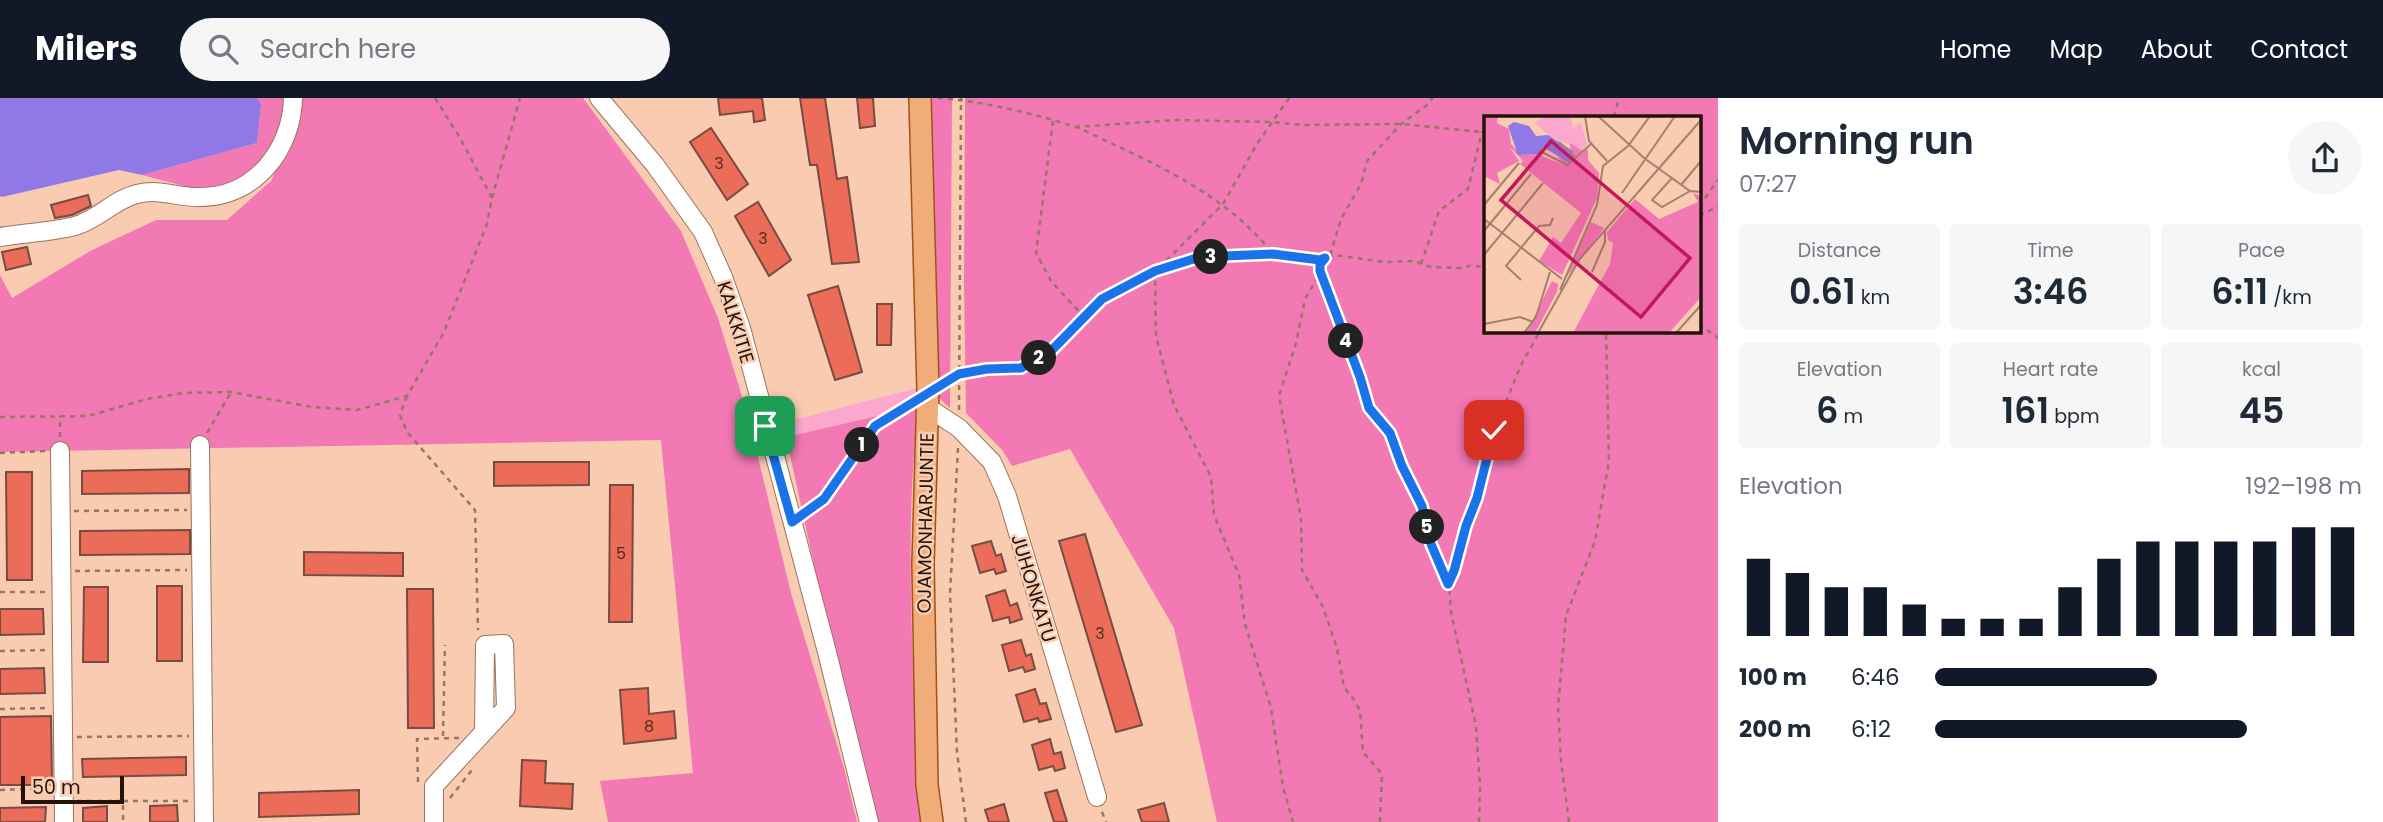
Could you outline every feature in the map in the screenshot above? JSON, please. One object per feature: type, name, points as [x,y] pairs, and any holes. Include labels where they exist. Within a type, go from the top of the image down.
[{"type":"main road","name":"OJAMONHARJUNTIE","points":[[919,98],[927,400],[923,578],[928,785],[932,822]]},
{"type":"street","points":[[0,236],[76,225],[134,194],[156,190],[201,197],[239,190],[266,169],[284,144],[292,117],[293,98]]},
{"type":"street","name":"KALKKITIE","points":[[599,98],[655,165],[703,232],[723,277],[741,328],[869,822]]},
{"type":"street","name":"JUHONKATU","points":[[927,400],[992,462],[1007,496],[1097,797]]},
{"type":"street","points":[[200,445],[204,822]]},
{"type":"street","points":[[60,451],[64,822]]},
{"type":"street","points":[[433,822],[434,786],[475,732]]},
{"type":"path","points":[[435,98],[492,198]]},
{"type":"path","points":[[478,632],[475,510],[407,432],[400,415],[407,396],[444,332],[487,224],[520,98]]},
{"type":"path","points":[[931,98],[961,99],[1075,127],[1140,157],[1223,204],[1258,236],[1273,254]]},
{"type":"path","points":[[1289,98],[1257,144],[1223,204],[1155,271],[1156,336],[1174,405],[1211,477],[1214,515],[1239,575],[1245,624],[1271,708],[1283,787],[1293,822]]},
{"type":"path","points":[[1380,822],[1382,774],[1363,752],[1360,711],[1344,687],[1338,648],[1323,607],[1302,570],[1301,518],[1279,396],[1296,342],[1305,299],[1328,257],[1341,219],[1361,184],[1367,161],[1401,124],[1433,98]]},
{"type":"path","points":[[1614,116],[1619,98]]},
{"type":"path","points":[[961,99],[959,428],[950,594],[957,752],[966,822]]},
{"type":"path","points":[[1075,127],[1174,120],[1302,125],[1401,124],[1484,132],[1468,189],[1440,211],[1421,264]]},
{"type":"path","points":[[1053,121],[1036,253],[1051,281],[1083,316]]},
{"type":"path","points":[[1700,205],[1718,180]]},
{"type":"path","points":[[1700,215],[1718,207]]},
{"type":"path","points":[[792,522],[824,499],[875,426],[927,400],[959,374],[987,369],[1021,368],[1052,350],[1102,299],[1155,271],[1200,257],[1273,254],[1320,260],[1335,255],[1384,262],[1414,261],[1431,267],[1463,268],[1472,265],[1484,268]]},
{"type":"path","points":[[1320,271],[1369,408],[1390,433],[1402,466],[1422,506],[1431,544],[1448,584],[1451,612],[1476,726],[1480,786],[1479,822]]},
{"type":"path","points":[[1700,325],[1718,338]]},
{"type":"path","points":[[1448,584],[1477,498],[1494,430],[1521,365],[1539,332]]},
{"type":"path","points":[[1569,822],[1558,707],[1566,616],[1595,541],[1609,461],[1606,332]]},
{"type":"path","points":[[0,417],[88,416],[147,399],[183,393],[230,392],[312,407],[357,410],[407,396]]},
{"type":"path","points":[[200,445],[230,392]]},
{"type":"path","points":[[0,453],[60,451],[60,416]]},
{"type":"path","points":[[61,511],[201,510]]},
{"type":"path","points":[[61,572],[201,570]]},
{"type":"path","points":[[0,592],[61,592]]},
{"type":"path","points":[[443,737],[445,645]]},
{"type":"path","points":[[0,651],[62,649]]},
{"type":"path","points":[[0,709],[63,708]]},
{"type":"path","points":[[418,784],[417,739],[459,738],[475,732]]},
{"type":"path","points":[[63,737],[203,736]]},
{"type":"path","points":[[0,790],[123,801],[204,802]]},
{"type":"path","points":[[123,801],[123,822]]},
{"type":"shaded area","points":[[0,98],[257,98],[261,104],[257,143],[142,175],[119,170],[2,197]]},
{"type":"shaded area","points":[[257,98],[288,98],[287,116],[266,157],[236,184],[199,190],[142,175],[257,143],[261,104]]},
{"type":"shaded area","points":[[297,98],[583,98],[681,231],[718,318],[748,416],[791,593],[844,768],[857,822],[608,822],[600,781],[693,773],[661,440],[0,452],[0,275],[12,298],[92,250],[156,220],[227,220],[271,181],[283,154]]},
{"type":"shaded area","points":[[931,98],[952,98],[950,408],[937,396],[934,380]]},
{"type":"shaded area","points":[[965,98],[1718,98],[1718,822],[1217,822],[1174,628],[1070,449],[1012,466],[1003,451],[966,413]]},
{"type":"shaded area","points":[[917,388],[917,407],[786,437],[782,423]]},
{"type":"shaded area","points":[[917,407],[911,513],[911,590],[922,822],[876,822],[820,592],[786,437]]},
{"type":"building","points":[[718,98],[762,98],[765,120],[754,122],[753,111],[720,115]]},
{"type":"building","points":[[800,98],[825,98],[837,179],[847,177],[859,262],[832,264],[817,165],[810,165]]},
{"type":"building","points":[[857,98],[873,98],[875,126],[860,128]]},
{"type":"building","points":[[711,128],[748,184],[727,200],[690,142]]},
{"type":"building","points":[[88,195],[91,206],[72,215],[55,218],[51,205]]},
{"type":"building","points":[[758,202],[791,260],[769,276],[735,216]]},
{"type":"building","points":[[27,247],[31,264],[6,270],[2,252]]},
{"type":"building","points":[[838,286],[862,372],[835,380],[808,295]]},
{"type":"building","points":[[877,304],[892,304],[891,345],[877,345]]},
{"type":"building","points":[[494,462],[589,462],[589,485],[494,486]]},
{"type":"building","points":[[189,469],[189,493],[82,494],[82,471]]},
{"type":"building","points":[[6,472],[32,472],[32,580],[7,580]]},
{"type":"building","points":[[610,485],[633,485],[632,622],[609,622]]},
{"type":"building","points":[[190,530],[190,554],[80,555],[80,531]]},
{"type":"building","points":[[1085,534],[1142,725],[1116,732],[1059,541]]},
{"type":"building","points":[[991,541],[996,556],[1001,554],[1006,571],[996,574],[994,569],[980,573],[972,546]]},
{"type":"building","points":[[304,552],[403,553],[403,576],[304,575]]},
{"type":"building","points":[[157,586],[182,586],[182,661],[157,661]]},
{"type":"building","points":[[84,587],[108,587],[108,662],[83,662]]},
{"type":"building","points":[[407,589],[433,589],[434,728],[408,728]]},
{"type":"building","points":[[1005,590],[1010,606],[1017,603],[1022,619],[1010,623],[1009,617],[993,621],[986,596]]},
{"type":"building","points":[[0,609],[43,609],[44,634],[0,635]]},
{"type":"building","points":[[1021,640],[1026,656],[1031,654],[1035,669],[1025,672],[1023,667],[1009,671],[1002,645]]},
{"type":"building","points":[[44,668],[45,693],[0,694],[0,669]]},
{"type":"building","points":[[648,688],[649,714],[674,711],[676,738],[624,744],[620,690]]},
{"type":"building","points":[[1035,689],[1040,704],[1046,703],[1051,719],[1039,722],[1038,718],[1024,722],[1016,695]]},
{"type":"building","points":[[51,716],[52,785],[0,785],[0,717]]},
{"type":"building","points":[[1050,739],[1054,754],[1061,752],[1065,768],[1055,771],[1053,766],[1039,770],[1032,745]]},
{"type":"building","points":[[186,757],[186,775],[83,777],[82,759]]},
{"type":"building","points":[[522,760],[546,761],[545,783],[573,784],[572,809],[520,806]]},
{"type":"building","points":[[359,790],[359,814],[259,817],[259,793]]},
{"type":"building","points":[[1057,790],[1067,822],[1054,822],[1045,793]]},
{"type":"building","points":[[1164,803],[1169,822],[1142,822],[1138,810]]},
{"type":"building","points":[[1004,804],[1009,822],[989,822],[985,810]]},
{"type":"building","points":[[177,805],[178,822],[150,822],[150,806]]},
{"type":"building","points":[[107,806],[107,822],[83,822],[83,808]]},
{"type":"building","points":[[46,807],[45,822],[0,822],[0,808]]},
{"type":"route","points":[[765,426],[792,522],[824,499],[875,426],[959,374],[987,369],[1021,368],[1052,350],[1102,299],[1155,271],[1200,257],[1273,254],[1320,260],[1325,258],[1320,264],[1324,285],[1360,377],[1369,408],[1390,433],[1402,466],[1422,506],[1431,544],[1448,584],[1477,498],[1494,430]]}]
